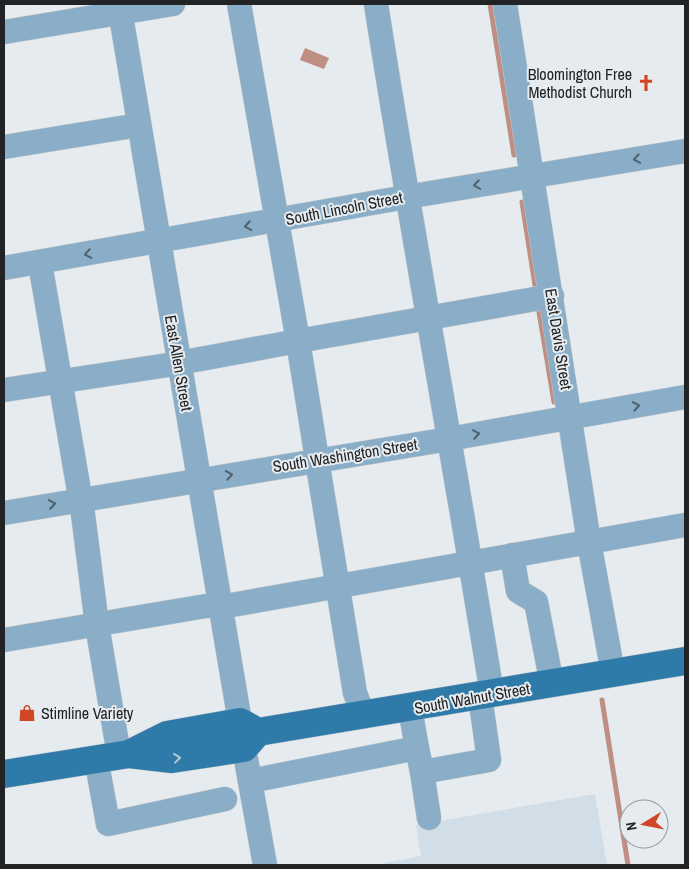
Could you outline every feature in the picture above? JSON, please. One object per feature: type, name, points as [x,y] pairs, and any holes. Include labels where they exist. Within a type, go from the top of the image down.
[{"type":"main road","name":"South Walnut Street","points":[[4,774],[114,756],[172,759],[248,734],[685,661]]},
{"type":"street","points":[[4,32],[119,8],[173,4]]},
{"type":"street","points":[[239,4],[278,221],[355,694],[364,716]]},
{"type":"street","points":[[376,4],[406,197],[470,567],[486,695],[489,760],[422,772]]},
{"type":"street","name":"East Davis Street","points":[[505,4],[590,546],[613,674]]},
{"type":"street","name":"East Allen Street","points":[[119,8],[220,606],[248,734],[250,781],[265,865]]},
{"type":"street","points":[[4,147],[139,125]]},
{"type":"street","name":"South Lincoln Street","points":[[4,268],[406,197],[685,151]]},
{"type":"street","points":[[40,263],[83,514],[114,756],[108,824],[225,799]]},
{"type":"street","points":[[4,390],[179,363],[552,296]]},
{"type":"street","name":"South Washington Street","points":[[4,513],[199,480],[318,466],[449,439],[685,396]]},
{"type":"street","points":[[4,640],[206,606],[220,606],[336,585],[513,560],[590,546],[685,524]]},
{"type":"street","points":[[513,560],[518,591],[536,602],[552,684]]},
{"type":"street","points":[[410,708],[429,818]]},
{"type":"street","points":[[250,781],[417,748]]},
{"type":"shaded area","points":[[305,48],[329,58],[324,69],[300,60]]},
{"type":"shaded area","points":[[595,794],[607,865],[374,865],[421,856],[416,825]]},
{"type":"waterway","points":[[490,4],[514,155]]},
{"type":"waterway","points":[[522,202],[535,285]]},
{"type":"waterway","points":[[539,312],[554,402]]},
{"type":"waterway","points":[[602,700],[628,865]]},
{"type":"place","name":"Bloomington Free Methodist Church","points":[[646,83]]},
{"type":"place","name":"Stimline Variety","points":[[27,713]]}]
